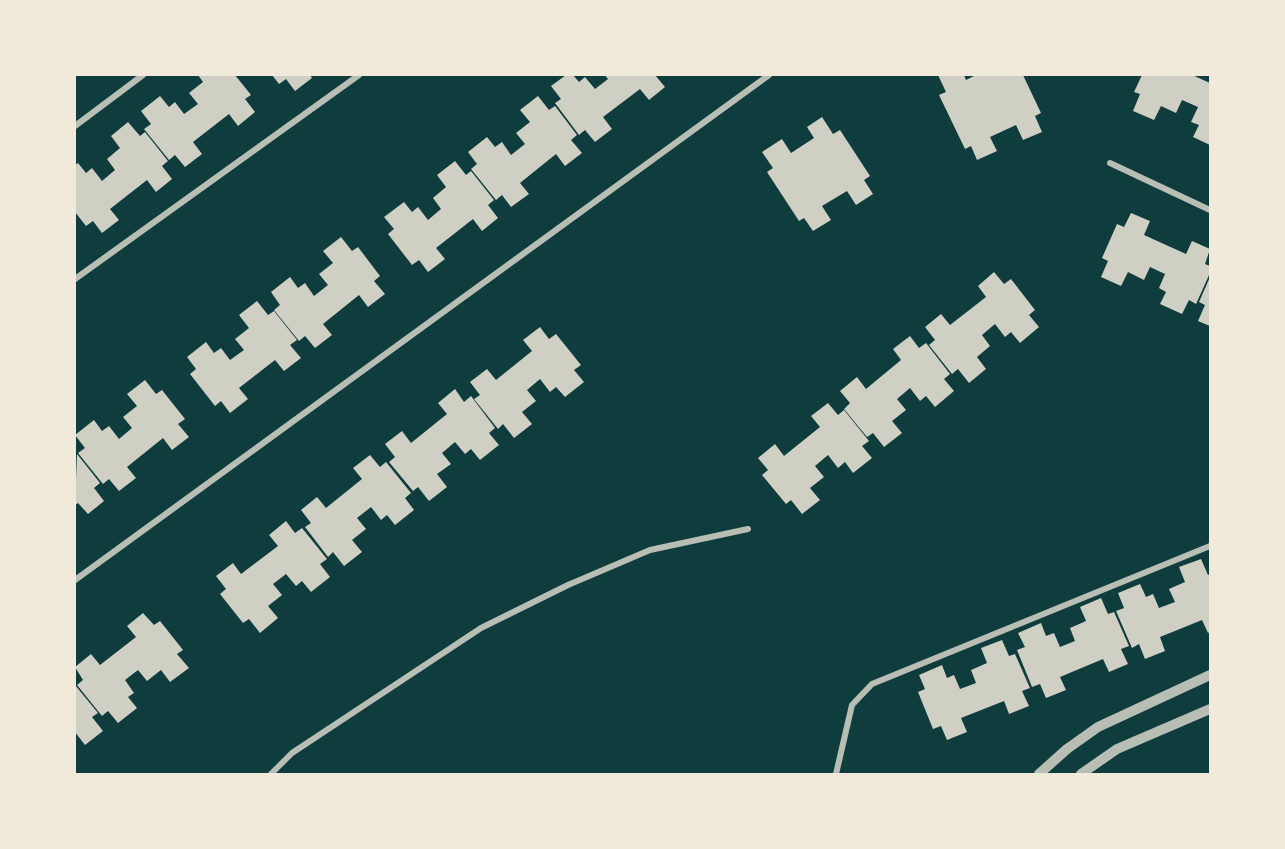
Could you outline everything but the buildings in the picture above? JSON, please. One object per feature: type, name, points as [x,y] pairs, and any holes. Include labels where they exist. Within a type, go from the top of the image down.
[{"type":"street","points":[[75,126],[143,75]]},
{"type":"street","points":[[75,279],[359,75]]},
{"type":"street","points":[[75,580],[769,75]]},
{"type":"street","points":[[1110,163],[1210,210]]},
{"type":"street","points":[[271,774],[292,753],[481,628],[568,585],[650,550],[748,529]]},
{"type":"street","points":[[836,774],[852,705],[872,684],[1210,546]]},
{"type":"street","points":[[1039,774],[1067,749],[1098,727],[1210,675]]},
{"type":"street","points":[[1081,774],[1117,749],[1210,709]]}]
